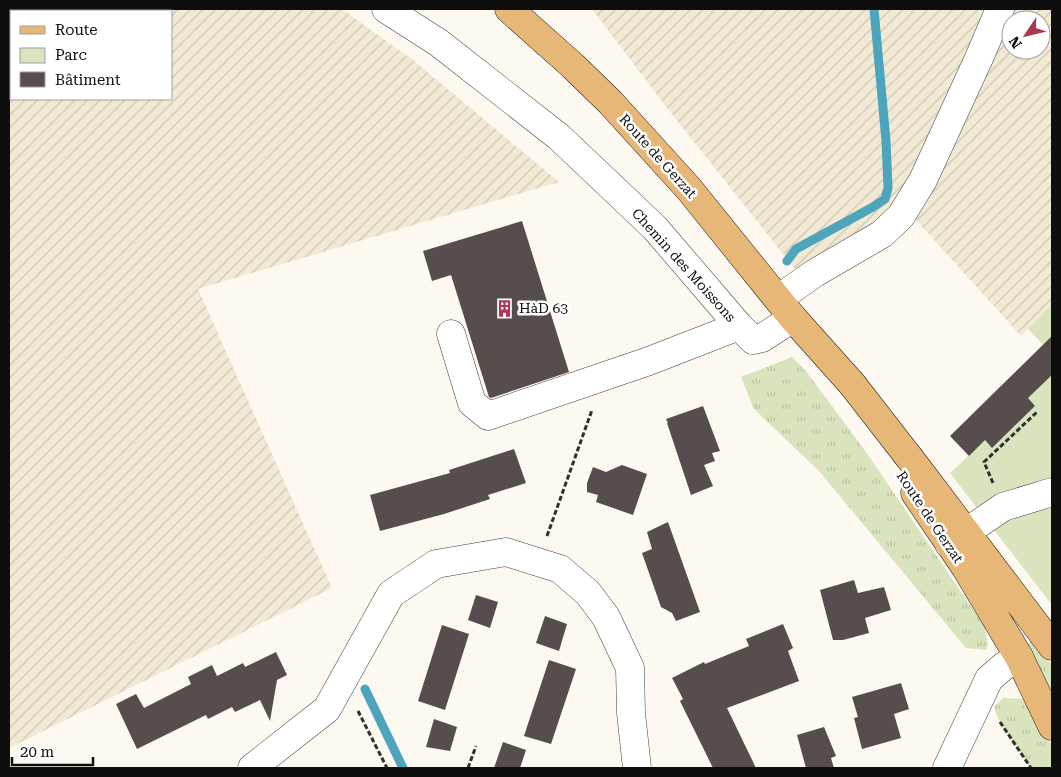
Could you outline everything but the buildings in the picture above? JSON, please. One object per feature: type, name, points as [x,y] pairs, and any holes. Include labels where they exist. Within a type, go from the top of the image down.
[{"type":"main road","name":"Route de Gerzat","points":[[509,9],[579,72],[654,149],[689,189],[785,308],[858,392],[958,538],[1052,646]]},
{"type":"main road","name":"Route de Gerzat","points":[[958,538],[1052,726]]},
{"type":"street","name":"Chemin des Moissons","points":[[386,9],[439,43],[559,137],[655,228],[753,340],[762,338],[785,308]]},
{"type":"street","points":[[785,308],[815,273],[882,234],[902,216],[923,180],[980,58],[1000,9]]},
{"type":"street","points":[[451,334],[472,403],[488,416],[604,376],[739,326]]},
{"type":"street","points":[[958,538],[1003,507],[1052,492]]},
{"type":"street","points":[[252,768],[327,709],[391,594],[436,564],[506,552],[560,569],[588,594],[606,617],[630,668],[631,713],[637,768]]},
{"type":"street","points":[[947,768],[989,679],[1004,666],[1019,657]]},
{"type":"path","points":[[538,562],[604,376]]},
{"type":"path","points":[[1003,507],[984,462],[1037,412]]},
{"type":"path","points":[[342,681],[387,768]]},
{"type":"path","points":[[980,695],[1031,768]]},
{"type":"path","points":[[468,768],[476,746]]},
{"type":"shaded area","points":[[9,9],[342,9],[414,61],[559,182],[198,289],[332,588],[9,748]]},
{"type":"shaded area","points":[[592,9],[1052,9],[1052,304],[1021,336],[897,199],[887,217],[872,229],[795,269],[667,108]]},
{"type":"green space","points":[[1052,304],[1052,354],[1028,329]]},
{"type":"green space","points":[[792,357],[806,371],[866,452],[985,627],[988,645],[986,650],[966,648],[819,471],[754,409],[741,377]]},
{"type":"green space","points":[[1052,375],[1052,605],[950,473],[985,440],[992,447],[1035,406],[1028,398]]},
{"type":"green space","points":[[1033,640],[1052,665],[1052,697],[1025,646]]},
{"type":"green space","points":[[1003,698],[1027,699],[1052,746],[1052,768],[1030,768],[997,715],[994,707]]},
{"type":"waterway","points":[[787,261],[796,249],[885,199],[888,188],[886,141],[874,9]]},
{"type":"waterway","points":[[365,689],[403,768]]},
{"type":"place","name":"HàD 63","points":[[505,308]]}]
